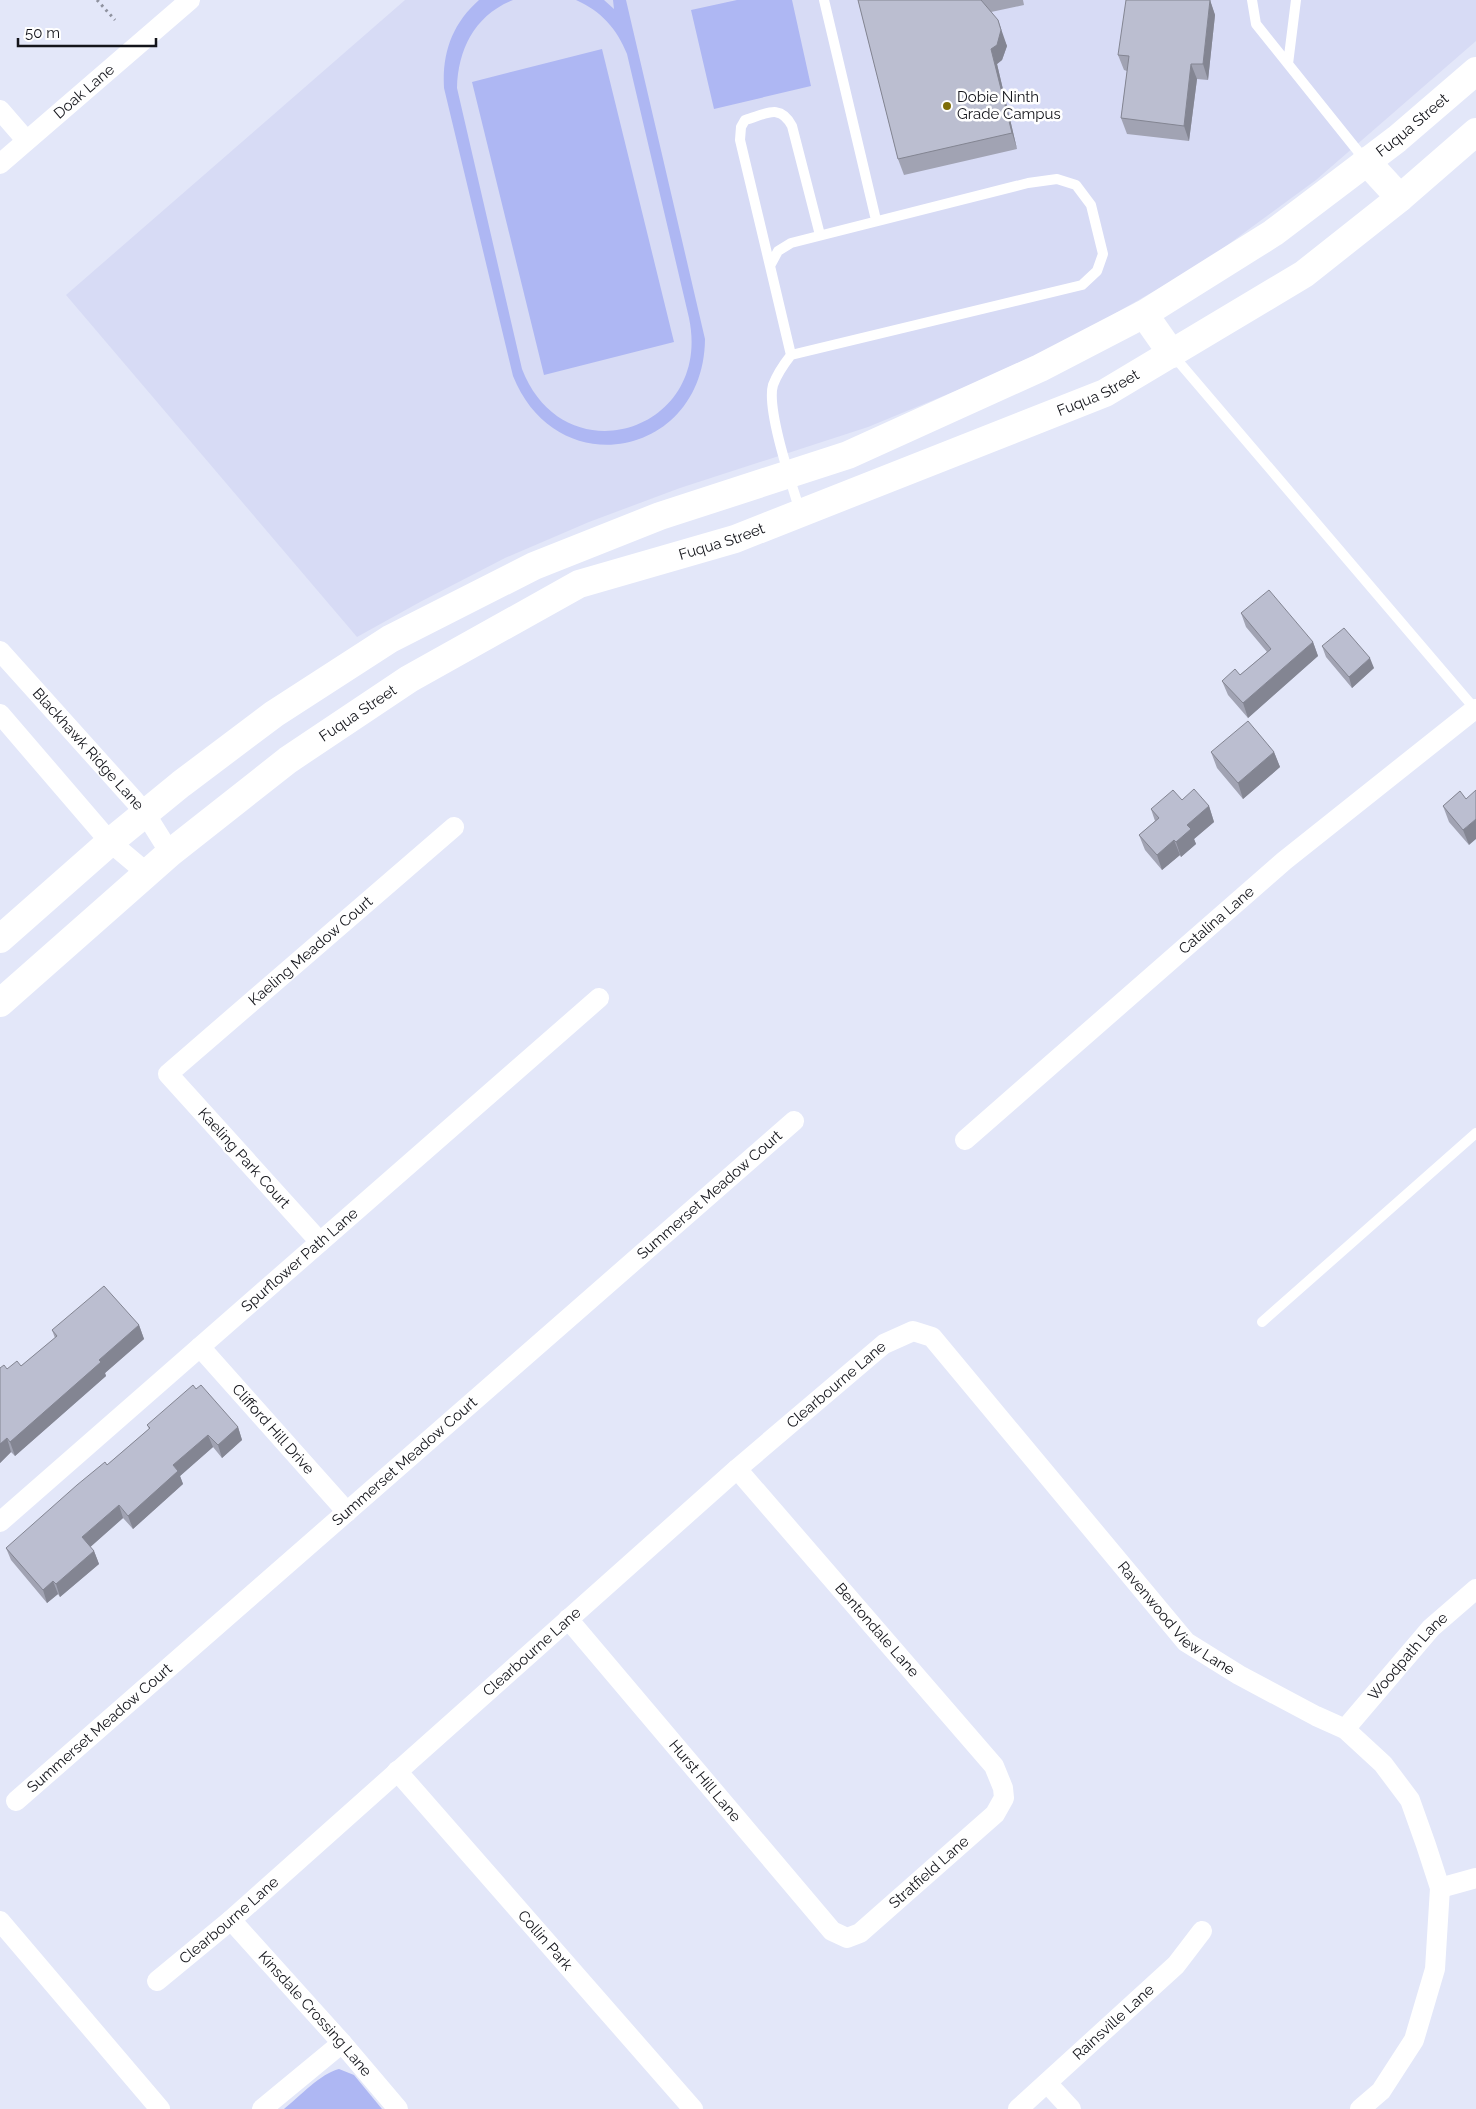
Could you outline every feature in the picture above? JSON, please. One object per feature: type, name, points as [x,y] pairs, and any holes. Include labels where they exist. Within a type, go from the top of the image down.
[{"type":"main road","name":"Fuqua Street","points":[[0,939],[144,813],[274,714],[390,639],[534,566],[660,516],[848,455],[1040,368],[1144,314],[1273,234],[1397,139],[1476,71]]},
{"type":"main road","name":"Fuqua Street","points":[[0,1003],[170,853],[288,760],[409,679],[579,584],[735,538],[1105,392],[1304,274],[1400,198],[1476,132]]},
{"type":"main road","points":[[1366,162],[1400,198]]},
{"type":"main road","points":[[1144,314],[1172,354]]},
{"type":"street","name":"Doak Lane","points":[[0,164],[190,0]]},
{"type":"street","points":[[0,110],[26,140]]},
{"type":"street","name":"Blackhawk Ridge Lane","points":[[0,651],[144,813],[170,853]]},
{"type":"street","name":"Catalina Lane","points":[[965,1140],[1284,861],[1475,710]]},
{"type":"street","points":[[0,714],[110,842],[148,874]]},
{"type":"street","name":"Kaeling Meadow Court","points":[[168,1074],[454,827]]},
{"type":"street","name":"Spurflower Path Lane","points":[[0,1522],[599,998]]},
{"type":"street","name":"Kaeling Park Court","points":[[168,1074],[320,1242]]},
{"type":"street","name":"Summerset Meadow Court","points":[[16,1801],[794,1121]]},
{"type":"street","name":"Clearbourne Lane","points":[[157,1981],[231,1920],[737,1469],[884,1344],[913,1331]]},
{"type":"street","name":"Ravenwood View Lane","points":[[913,1331],[932,1337],[1186,1642],[1239,1675],[1316,1716],[1346,1729],[1383,1764],[1410,1800],[1440,1888]]},
{"type":"street","name":"Clifford Hill Drive","points":[[200,1347],[346,1512]]},
{"type":"street","name":"Bentondale Lane","points":[[737,1469],[994,1766],[1003,1788],[1004,1798]]},
{"type":"street","name":"Woodpath Lane","points":[[1346,1729],[1431,1628],[1476,1590]]},
{"type":"street","name":"Hurst Hill Lane","points":[[568,1619],[832,1932],[847,1938]]},
{"type":"street","name":"Collin Park","points":[[397,1771],[693,2109]]},
{"type":"street","name":"Stratfield Lane","points":[[847,1938],[860,1933],[995,1814],[1004,1798]]},
{"type":"street","points":[[1360,2109],[1381,2092],[1414,2040],[1435,1969],[1440,1888],[1476,1878]]},
{"type":"street","name":"Kinsdale Crossing Lane","points":[[231,1920],[342,2043],[398,2109]]},
{"type":"street","points":[[0,1921],[160,2109]]},
{"type":"street","name":"Rainsville Lane","points":[[1018,2109],[1176,1965],[1202,1931]]},
{"type":"street","points":[[262,2109],[342,2043]]},
{"type":"street","points":[[1048,2083],[1071,2109]]},
{"type":"lane","points":[[824,0],[876,220]]},
{"type":"lane","points":[[1252,0],[1256,24],[1366,162]]},
{"type":"lane","points":[[1288,64],[1296,0]]},
{"type":"lane","points":[[791,355],[740,140],[741,127],[745,120],[776,111],[786,116],[792,126],[820,235]]},
{"type":"lane","points":[[770,266],[778,251],[791,243],[1028,183],[1057,179],[1076,185],[1091,205],[1102,254],[1097,271],[1082,285],[791,355],[782,367],[773,386],[772,408],[788,474],[800,513]]},
{"type":"lane","points":[[1172,354],[1475,710]]},
{"type":"lane","points":[[1262,1322],[1476,1134]]},
{"type":"path","points":[[98,0],[115,20]]},
{"type":"shaded area","points":[[405,0],[1476,0],[1476,41],[1316,180],[1203,263],[1074,337],[970,385],[868,427],[680,488],[589,522],[505,558],[357,637],[66,295]]},
{"type":"shaded area","points":[[479,0],[513,0],[500,6],[488,15],[471,35],[461,60],[457,88],[522,369],[542,403],[569,423],[600,431],[630,427],[658,413],[679,389],[690,357],[689,318],[627,54],[607,22],[585,4],[576,0],[604,0],[614,9],[613,0],[626,0],[705,339],[698,379],[681,410],[655,432],[625,443],[593,444],[561,433],[534,411],[513,376],[444,88],[445,63],[451,40],[462,19]]},
{"type":"shaded area","points":[[737,0],[792,0],[811,86],[714,109],[691,10]]},
{"type":"shaded area","points":[[602,49],[674,342],[544,375],[472,82]]},
{"type":"shaded area","points":[[339,2069],[354,2075],[382,2109],[284,2109],[318,2080]]},
{"type":"building","name":"Dobie Ninth Grade Campus","points":[[858,0],[981,0],[998,20],[1001,30],[997,45],[991,49],[1012,133],[898,159]]},
{"type":"building","points":[[1126,0],[1210,0],[1203,64],[1191,64],[1184,126],[1121,118],[1129,56],[1118,55]]},
{"type":"building","points":[[1269,590],[1313,642],[1243,703],[1222,681],[1235,669],[1240,675],[1271,649],[1241,613]]},
{"type":"building","points":[[1344,628],[1370,658],[1349,677],[1322,646]]},
{"type":"building","points":[[1248,721],[1274,752],[1238,783],[1211,752]]},
{"type":"building","points":[[1194,789],[1209,806],[1187,825],[1191,829],[1176,842],[1174,840],[1157,855],[1139,835],[1159,818],[1151,809],[1173,790],[1182,800]]},
{"type":"building","points":[[1476,790],[1476,819],[1463,830],[1443,806],[1460,791],[1466,799]]},
{"type":"building","points":[[104,1286],[139,1325],[99,1360],[101,1362],[10,1442],[7,1438],[0,1444],[0,1368],[4,1365],[7,1369],[17,1361],[21,1366],[57,1336],[52,1330]]},
{"type":"building","points":[[193,1385],[196,1389],[201,1385],[238,1427],[218,1445],[208,1435],[173,1465],[178,1471],[128,1516],[119,1505],[82,1537],[94,1551],[56,1584],[53,1581],[43,1590],[6,1548],[77,1485],[105,1462],[107,1465],[150,1428],[147,1425]]},
{"type":"place","name":"Dobie Ninth Grade Campus","points":[[947,106]]}]
